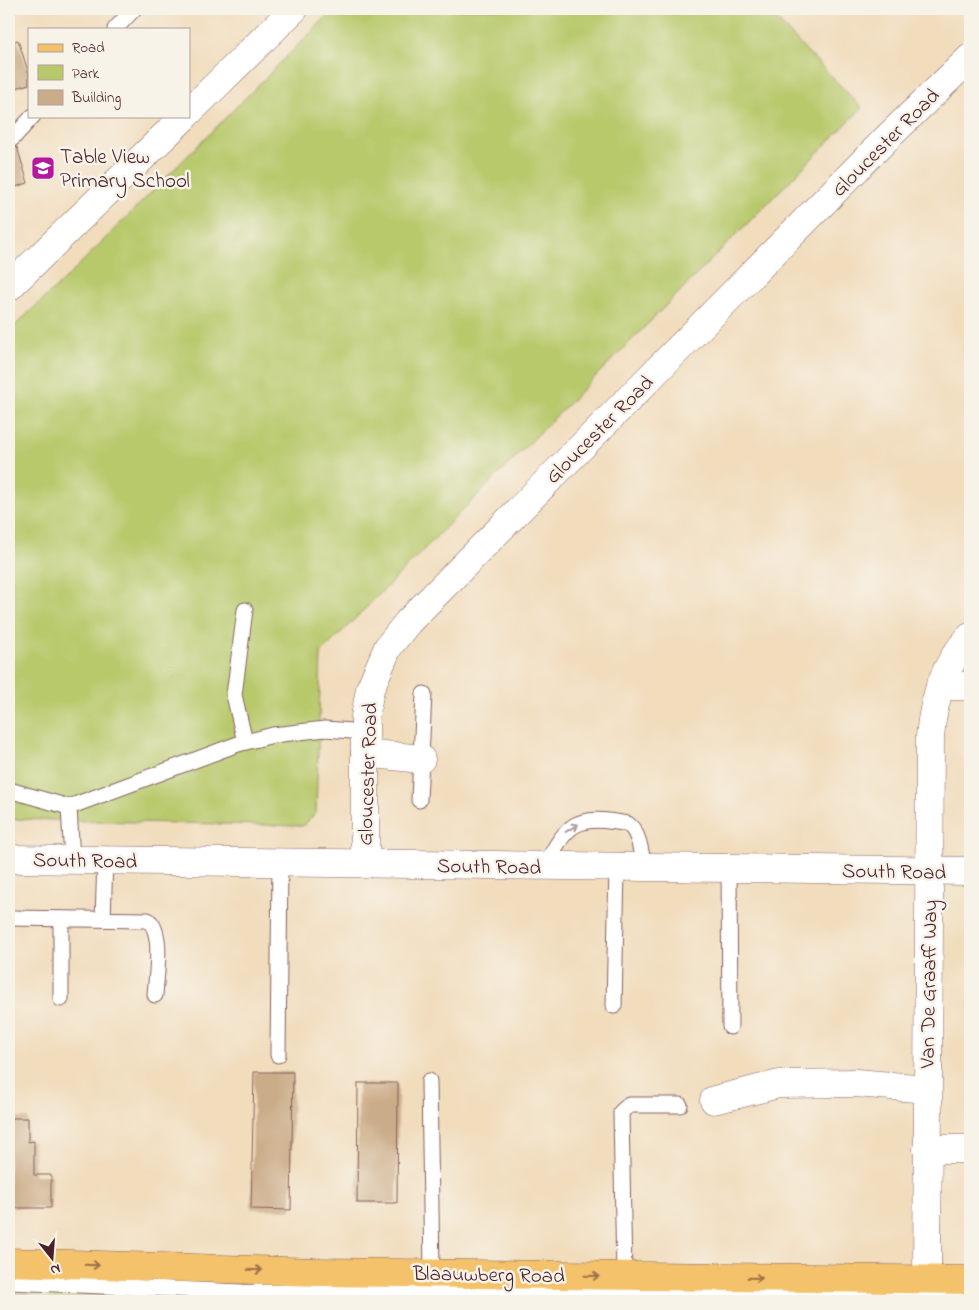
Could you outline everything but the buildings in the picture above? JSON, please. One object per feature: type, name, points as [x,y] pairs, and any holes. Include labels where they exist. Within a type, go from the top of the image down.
[{"type":"main road","name":"Blaauwberg Road","points":[[9,1262],[318,1272],[970,1280]]},
{"type":"street","points":[[190,111],[284,12]]},
{"type":"street","name":"Gloucester Road","points":[[365,864],[365,743],[370,689],[379,664],[388,647],[408,622],[889,136],[970,58]]},
{"type":"street","points":[[9,287],[182,118]]},
{"type":"street","name":"Van De Graaff Way","points":[[927,1280],[926,1149],[931,717],[946,672],[960,648],[970,638]]},
{"type":"street","points":[[940,686],[970,686]]},
{"type":"street","points":[[365,743],[421,759]]},
{"type":"street","name":"South Road","points":[[9,859],[929,872],[970,871]]},
{"type":"street","points":[[714,1100],[779,1084],[856,1083],[927,1089]]},
{"type":"street","points":[[926,1149],[970,1149]]},
{"type":"lane","points":[[117,28],[134,9]]},
{"type":"lane","points":[[12,139],[31,118]]},
{"type":"lane","points":[[245,610],[234,695],[245,742]]},
{"type":"lane","points":[[419,800],[424,694]]},
{"type":"lane","points":[[9,790],[69,807],[245,742],[273,734],[326,729],[365,743]]},
{"type":"lane","points":[[69,807],[72,860]]},
{"type":"lane","points":[[545,866],[560,836],[585,821],[598,820],[632,826],[638,839],[644,868]]},
{"type":"lane","points":[[103,920],[105,860]]},
{"type":"lane","points":[[278,1055],[280,863]]},
{"type":"lane","points":[[614,1006],[617,868]]},
{"type":"lane","points":[[729,869],[730,1027]]},
{"type":"lane","points":[[9,918],[148,920],[153,924],[158,934],[155,995]]},
{"type":"lane","points":[[61,919],[61,999]]},
{"type":"lane","points":[[429,1081],[432,1274]]},
{"type":"lane","points":[[624,1276],[621,1112],[629,1105],[680,1105]]},
{"type":"lane","points":[[9,1282],[242,1292],[970,1298]]},
{"type":"green space","points":[[334,9],[766,9],[862,108],[321,653],[316,813],[303,826],[9,819],[9,331],[65,279]]},
{"type":"green space","points":[[9,1293],[620,1301],[9,1301]]},
{"type":"place","name":"Table View Primary School","points":[[43,168]]}]
